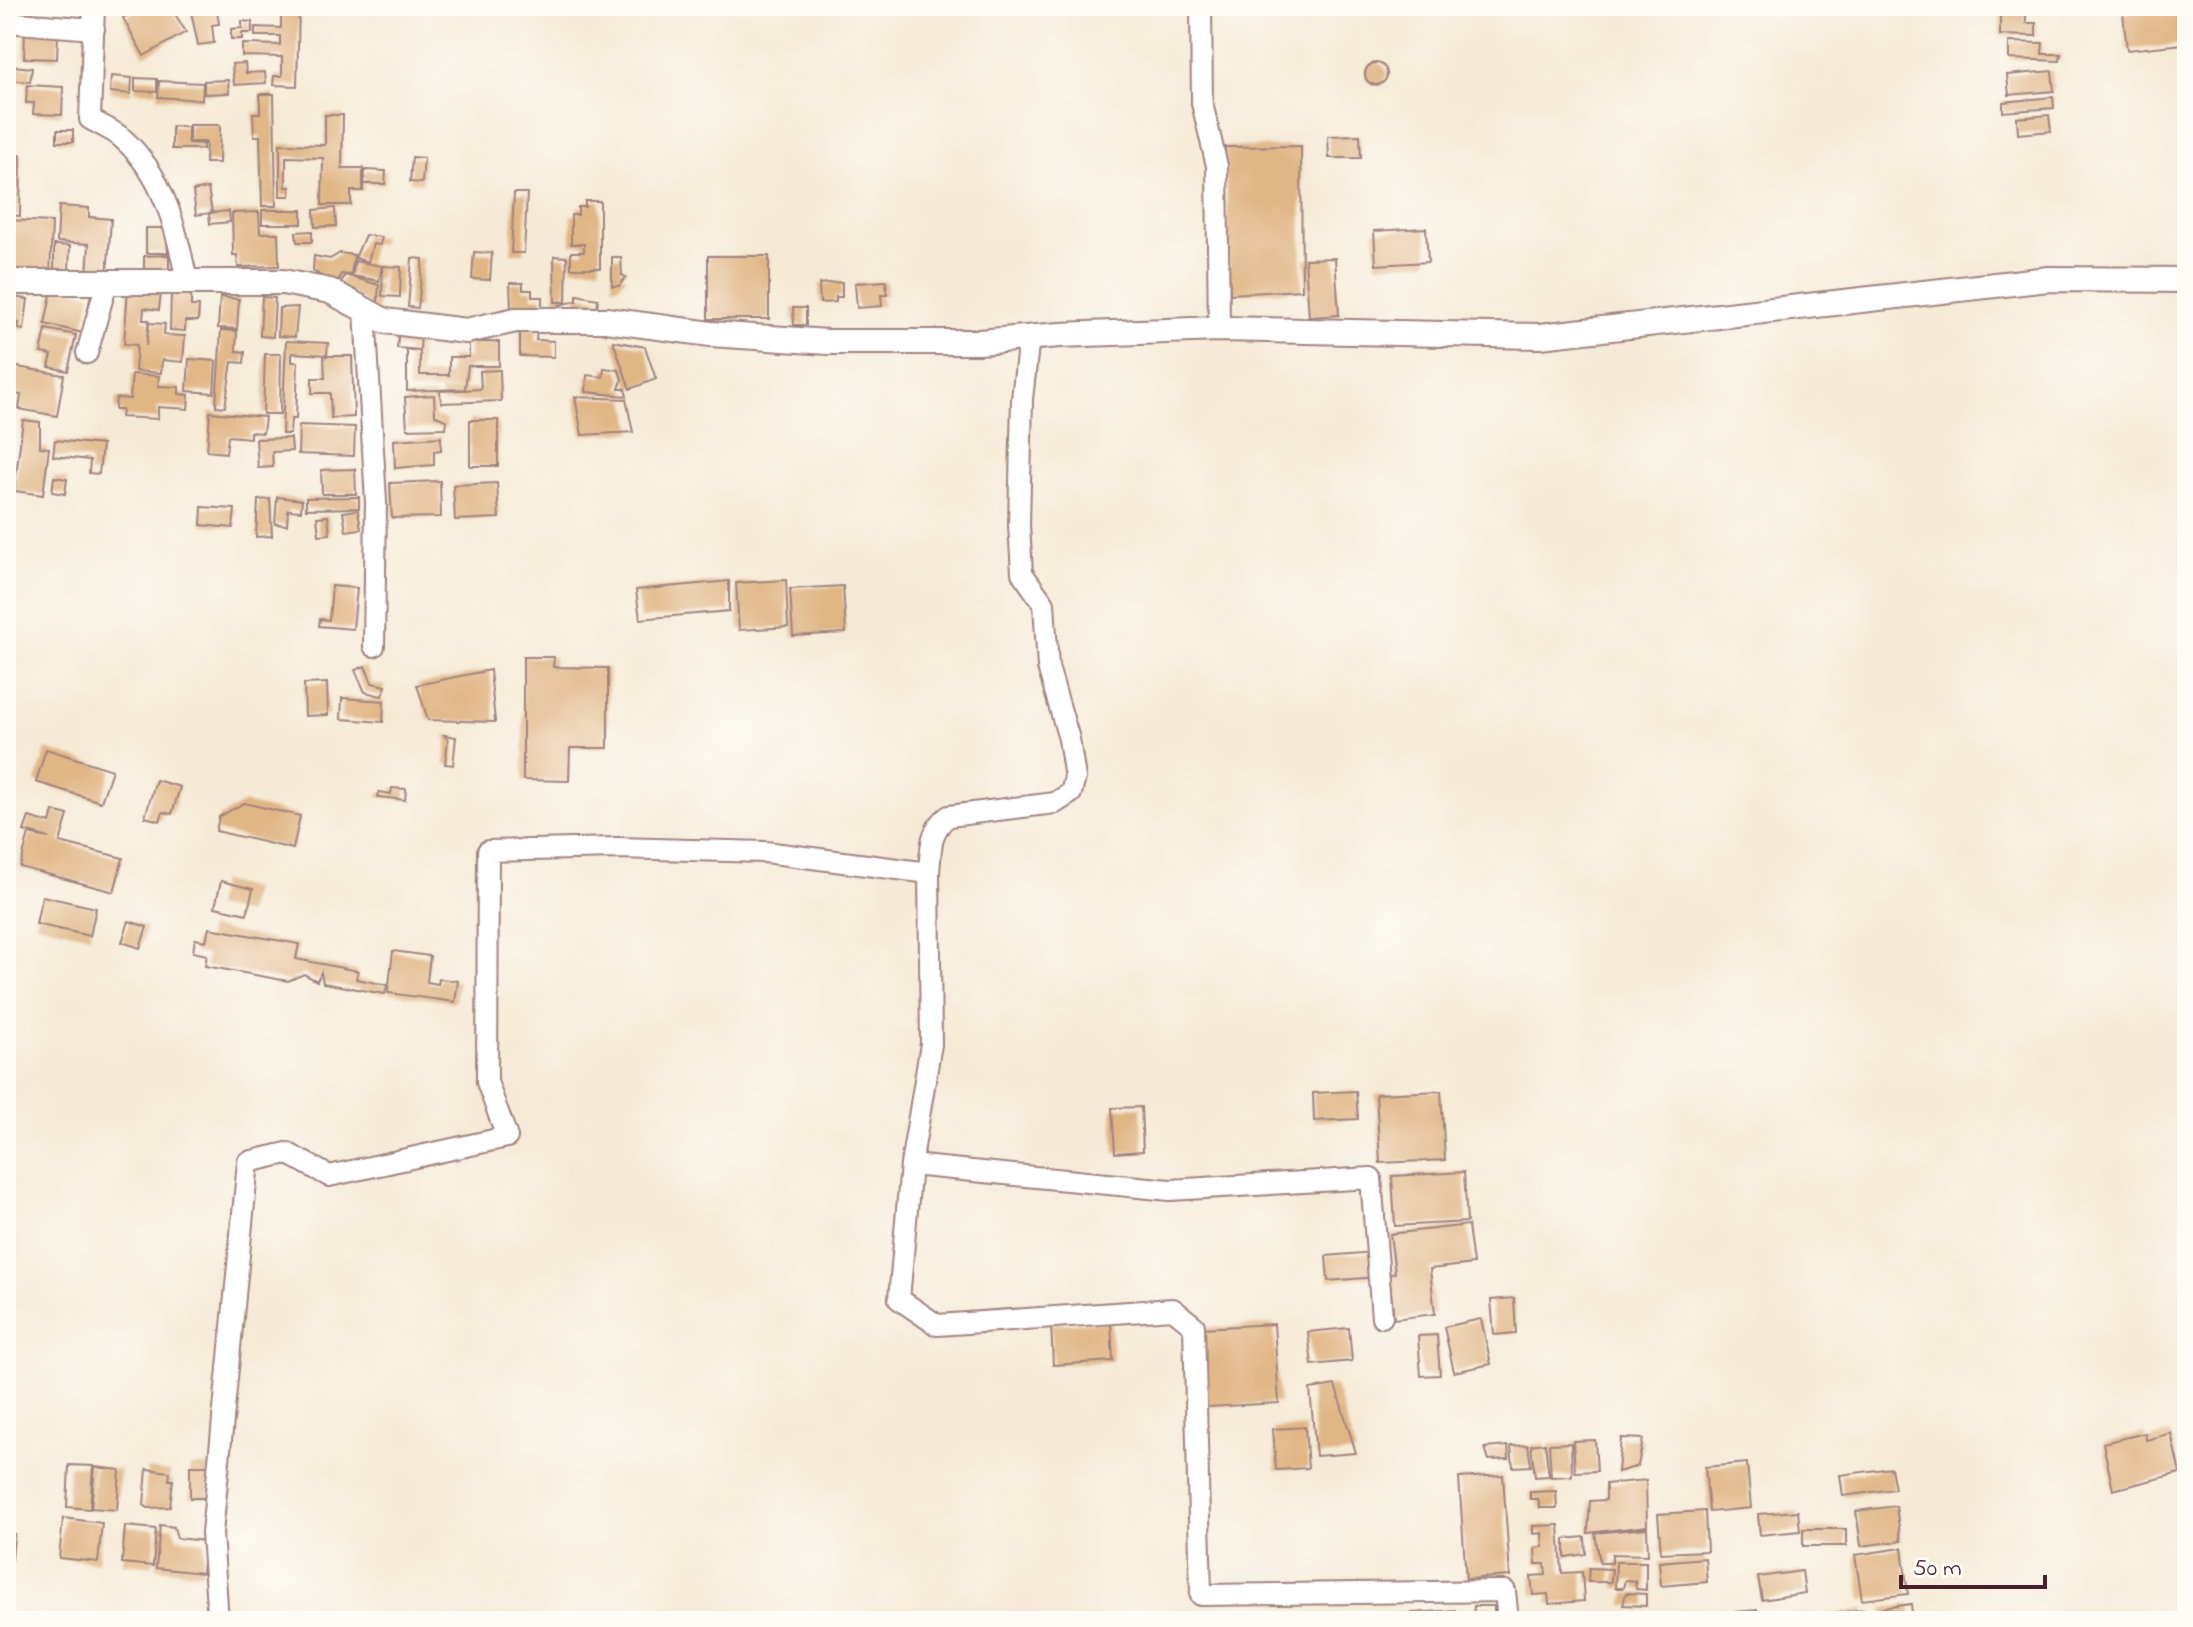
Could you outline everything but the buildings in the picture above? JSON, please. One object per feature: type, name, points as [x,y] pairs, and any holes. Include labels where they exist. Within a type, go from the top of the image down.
[{"type":"street","points":[[94,6],[90,119],[122,138],[157,184],[176,223],[187,282]]},
{"type":"street","points":[[1201,6],[1202,103],[1217,166],[1219,329]]},
{"type":"street","points":[[6,22],[94,29]]},
{"type":"street","points":[[6,282],[307,285],[330,291],[385,321],[466,331],[516,320],[606,320],[711,334],[828,342],[979,342],[1219,329],[1540,336],[2048,279],[2187,280]]},
{"type":"street","points":[[87,353],[107,282]]},
{"type":"street","points":[[365,310],[376,502],[374,646]]},
{"type":"street","points":[[1029,337],[1022,399],[1019,525],[1022,573],[1044,604],[1048,667],[1069,739],[1075,778],[1071,793],[1055,803],[949,816],[937,823],[929,873],[931,1044],[911,1165],[899,1299],[937,1325],[1173,1309],[1194,1326],[1201,1595],[1505,1591],[1508,1621]]},
{"type":"street","points":[[218,1621],[212,1533],[248,1162],[287,1153],[329,1176],[507,1137],[487,1082],[488,851],[617,848],[765,852],[929,873]]},
{"type":"street","points":[[911,1165],[1170,1190],[1371,1178],[1382,1317]]}]
